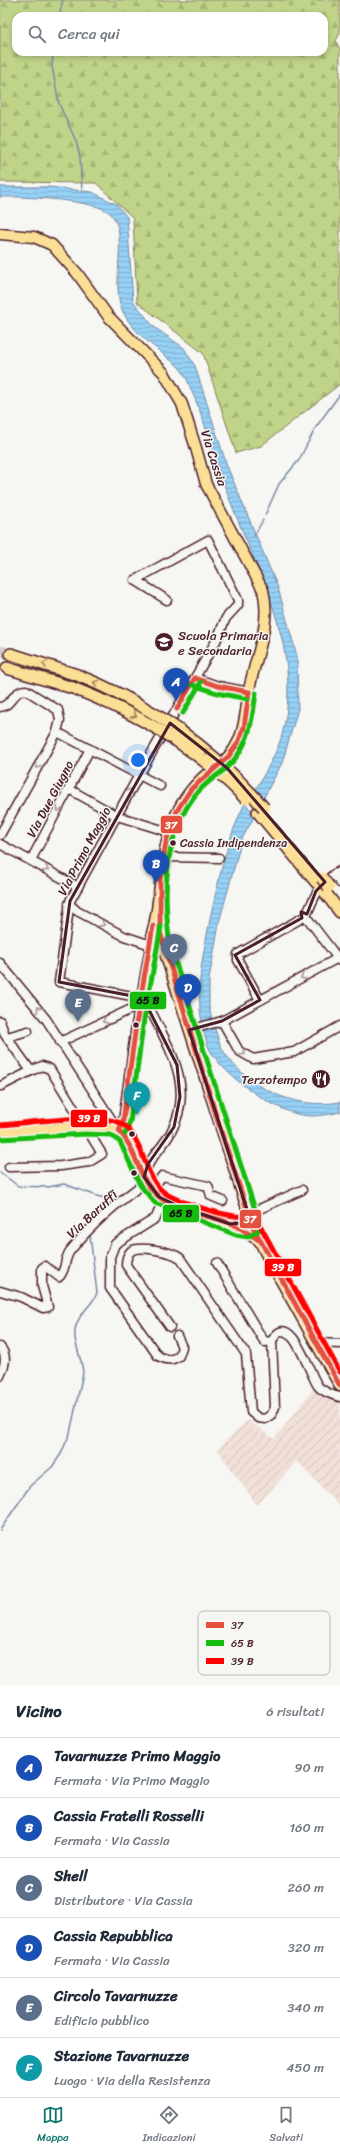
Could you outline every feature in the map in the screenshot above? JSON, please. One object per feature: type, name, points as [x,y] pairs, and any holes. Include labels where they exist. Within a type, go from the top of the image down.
[{"type":"highway","points":[[11,654],[77,676],[137,703],[176,727],[227,768],[323,885],[340,901]]},
{"type":"highway","points":[[7,668],[72,688],[122,709],[170,736],[221,775],[261,810]]},
{"type":"highway","points":[[323,885],[340,912]]},
{"type":"main road","name":"Via Cassia","points":[[0,234],[34,236],[52,245],[76,273],[108,316],[154,360],[176,390],[188,423],[206,484],[252,567],[265,598],[266,622],[249,692],[242,733],[233,751],[224,760]]},
{"type":"main road","points":[[209,772],[193,787],[183,800],[169,832],[163,857],[154,938],[162,947],[194,1029],[251,1221],[259,1240],[340,1386]]},
{"type":"main road","points":[[0,1132],[108,1127],[119,1131],[126,1138],[147,1183],[162,1199],[247,1230],[251,1221]]},
{"type":"main road","points":[[234,1226],[259,1240]]},
{"type":"street","name":"Via Primo Maggio","points":[[141,1001],[59,982],[69,904],[158,741],[216,641],[226,618],[238,605],[238,600],[208,540],[135,580],[167,600]]},
{"type":"street","points":[[195,678],[218,686],[249,692]]},
{"type":"street","points":[[0,707],[6,705],[17,693],[26,690],[58,710],[60,720],[57,732],[0,836]]},
{"type":"street","points":[[57,732],[160,786]]},
{"type":"street","name":"Via Due Giugno","points":[[31,860],[90,749]]},
{"type":"street","points":[[69,789],[117,816],[169,832]]},
{"type":"street","points":[[0,844],[78,886]]},
{"type":"street","points":[[163,857],[219,858]]},
{"type":"street","points":[[260,1000],[238,960],[238,954],[306,917],[316,891],[337,873],[340,883]]},
{"type":"street","points":[[69,904],[77,911],[124,936],[154,938],[141,1001],[123,1121],[119,1131]]},
{"type":"street","points":[[194,1029],[219,1022],[339,960],[306,917]]},
{"type":"street","points":[[0,963],[34,1003],[119,1131]]},
{"type":"street","points":[[60,1042],[141,1001]]},
{"type":"street","points":[[141,1001],[148,1005],[177,1065],[180,1086],[179,1109],[174,1127],[148,1164],[147,1183],[162,1176],[208,1186],[210,1196],[223,1201]]},
{"type":"street","points":[[0,1022],[4,1036],[31,1071]]},
{"type":"street","points":[[219,1022],[239,1050],[253,1059],[294,1052],[340,1026]]},
{"type":"street","points":[[4,1036],[28,1031]]},
{"type":"street","points":[[0,1086],[42,1066],[50,1069],[102,1154],[89,1162],[61,1166],[9,1167]]},
{"type":"street","points":[[136,1160],[143,1164],[148,1164]]},
{"type":"street","name":"Via Baruffi","points":[[0,1291],[21,1297],[43,1308],[48,1307],[48,1301],[42,1286],[42,1268],[45,1266],[59,1277],[62,1274],[68,1255],[79,1241],[147,1183]]},
{"type":"street","points":[[251,1221],[302,1190]]},
{"type":"street","points":[[162,1199],[156,1218],[115,1244],[110,1257],[110,1288],[158,1356],[165,1360],[172,1360],[179,1356],[182,1347],[177,1336]]},
{"type":"street","points":[[170,1327],[126,1265],[126,1258],[131,1251],[137,1248],[174,1253],[180,1258],[246,1354],[251,1412],[258,1418],[265,1419],[272,1414],[274,1406],[272,1341],[276,1334],[282,1331],[288,1332],[295,1340],[318,1387],[340,1397]]},
{"type":"street","points":[[217,1263],[262,1338],[266,1342],[272,1341]]},
{"type":"street","points":[[316,1343],[340,1344]]},
{"type":"street","points":[[0,1347],[6,1353],[6,1361],[0,1376]]},
{"type":"highlighted area","points":[[170,723],[227,768],[325,882],[316,891],[307,914],[301,912],[302,918],[235,955],[260,1000],[222,1021],[189,1030],[251,1222],[230,1224],[176,1205],[159,1197],[144,1177],[148,1164],[174,1127],[180,1097],[177,1065],[143,998],[59,982],[70,901]]},
{"type":"shaded area","points":[[315,1387],[340,1403],[340,1507],[297,1461],[257,1505],[217,1449],[248,1420],[274,1439]]},
{"type":"green space","points":[[0,0],[340,0],[340,33],[336,41],[340,50],[340,384],[261,446],[236,453],[203,353],[137,302],[133,218],[96,183],[0,182]]},
{"type":"water","points":[[0,187],[49,187],[92,192],[116,204],[127,217],[133,301],[154,327],[184,348],[195,366],[227,466],[278,588],[297,656],[298,709],[282,763],[262,801],[254,792],[275,755],[281,739],[288,699],[287,667],[281,636],[272,606],[236,517],[188,381],[179,367],[138,333],[124,314],[118,289],[119,233],[116,222],[110,213],[90,205],[75,202],[40,198],[0,197]]},
{"type":"water","points":[[245,803],[255,815],[242,839],[220,919],[209,979],[209,1007],[212,1020],[202,1023],[199,995],[201,968],[211,914],[233,830]]},
{"type":"water","points":[[214,1026],[222,1049],[234,1065],[246,1077],[275,1094],[291,1099],[307,1103],[323,1104],[340,1102],[340,1112],[313,1116],[297,1114],[274,1105],[250,1090],[218,1062],[210,1050],[203,1029]]},
{"type":"waterway","points":[[60,12],[63,0]]},
{"type":"waterway","points":[[53,56],[52,66],[59,104],[76,141],[80,157],[82,191]]},
{"type":"waterway","points":[[265,515],[279,484],[299,460],[316,427],[340,394]]},
{"type":"waterway","points":[[254,536],[263,520]]},
{"type":"waterway","points":[[0,1172],[18,1186],[48,1187],[64,1184],[100,1197],[118,1200]]},
{"type":"waterway","points":[[0,1530],[30,1486],[52,1467],[61,1454],[70,1433],[83,1373],[76,1346],[76,1326],[81,1315],[97,1293],[90,1235]]},
{"type":"tunnel","points":[[0,651],[11,654]]},
{"type":"transit line","name":"37","points":[[195,678],[218,686],[249,692]]},
{"type":"transit line","name":"37","points":[[177,709],[195,678]]},
{"type":"transit line","points":[[183,713],[201,682]]},
{"type":"transit line","points":[[193,685],[217,693],[248,699]]},
{"type":"transit line","name":"37","points":[[249,692],[244,727],[238,743],[228,757],[191,789],[178,809],[171,825],[166,842],[160,879],[160,932],[219,1125],[253,1227],[340,1386]]},
{"type":"transit line","points":[[0,1139],[85,1134],[111,1135],[120,1142],[140,1185],[155,1203],[236,1235],[248,1237],[259,1230],[260,1225],[170,945],[166,908],[166,888],[171,850],[183,814],[200,790],[225,769],[239,753],[251,725],[256,693]]},
{"type":"transit line","name":"37","points":[[153,926],[136,1025],[123,1121],[119,1131],[130,1146],[145,1180],[156,1194],[172,1205],[181,1209],[230,1223],[259,1240]]},
{"type":"transit line","points":[[125,1134],[130,1122],[143,1026],[161,926]]},
{"type":"transit line","points":[[0,1125],[77,1118],[107,1119],[118,1122],[125,1126],[133,1136],[153,1180],[162,1191],[174,1198],[210,1211],[228,1215],[255,1216],[340,1372]]},
{"type":"place","name":"Scuola Primaria e Secondaria","points":[[164,642]]},
{"type":"place","name":"Tavarnuzze Primo Maggio","points":[[176,701]]},
{"type":"place","name":"Cassia Indipendenza","points":[[173,843]]},
{"type":"place","name":"Cassia Fratelli Rosselli","points":[[156,883]]},
{"type":"place","name":"Shell","points":[[174,967]]},
{"type":"place","name":"Cassia Repubblica","points":[[188,1007]]},
{"type":"place","name":"Circolo Tavarnuzze","points":[[78,1022]]},
{"type":"place","name":"Terzotempo","points":[[321,1079]]},
{"type":"place","name":"Stazione Tavarnuzze","points":[[137,1115]]}]
